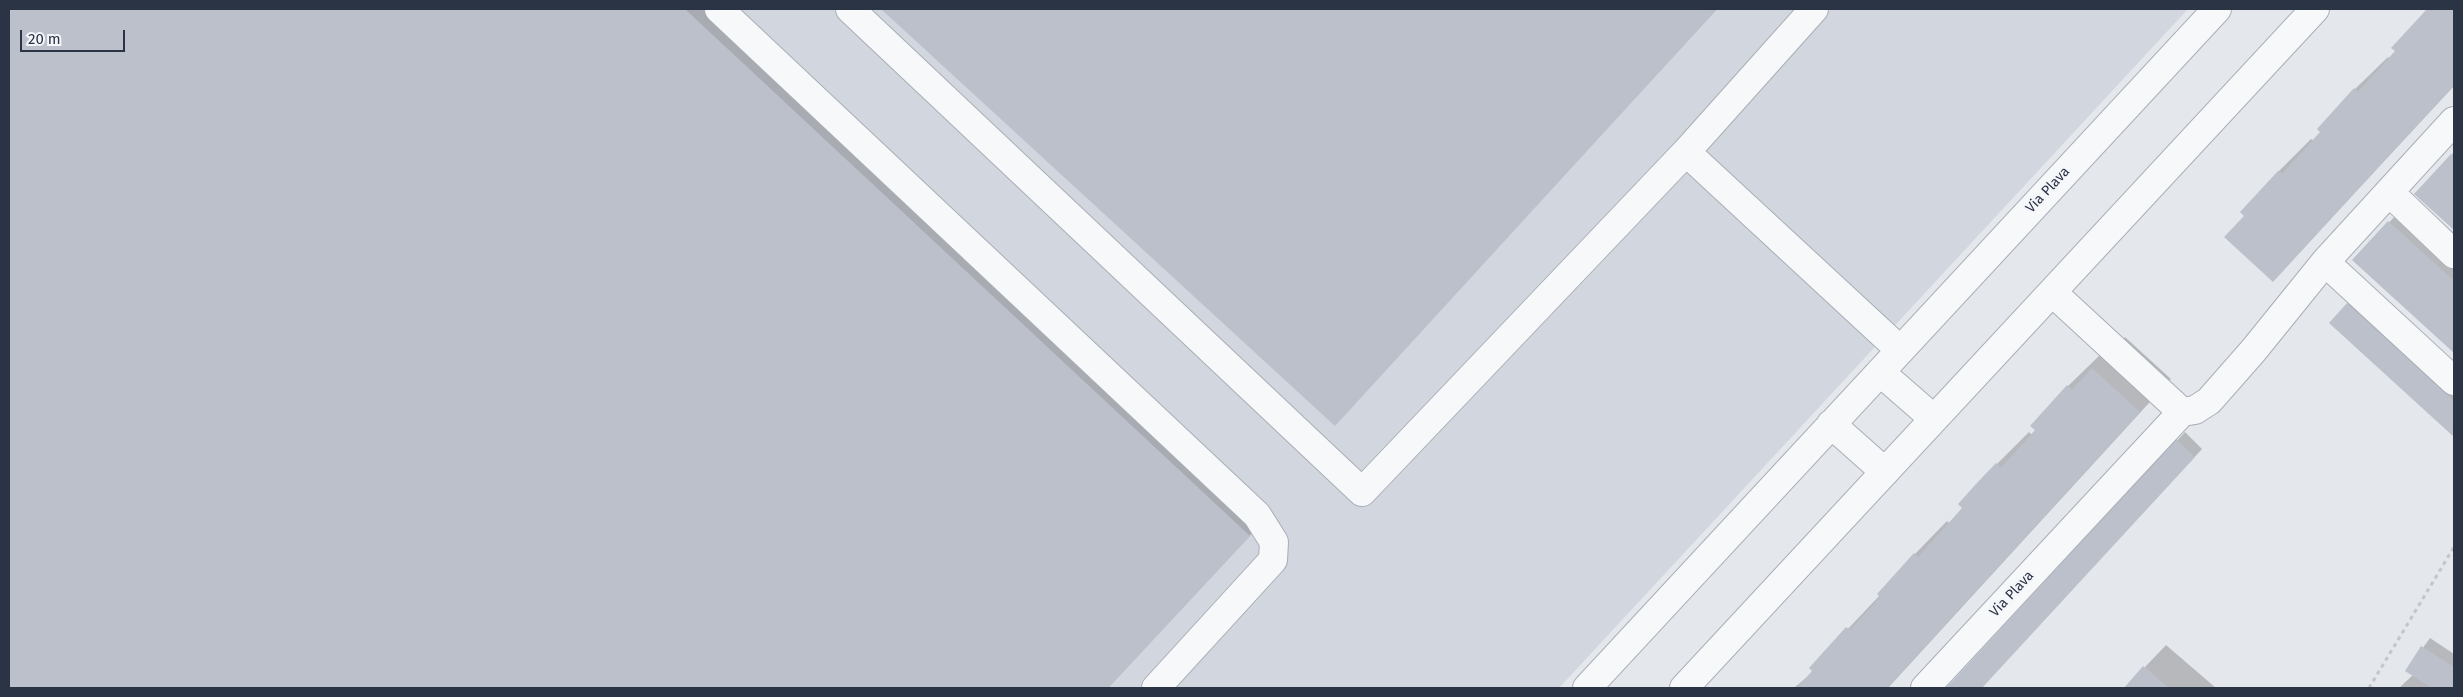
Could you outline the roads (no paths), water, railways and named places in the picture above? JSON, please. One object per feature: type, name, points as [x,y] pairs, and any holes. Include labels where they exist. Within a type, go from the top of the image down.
[{"type":"street","points":[[719,9],[1257,515],[1274,542],[1273,560],[1156,688]]},
{"type":"street","points":[[850,9],[1362,492],[1686,152],[1814,9]]},
{"type":"street","name":"Via Plava","points":[[1587,688],[2217,9]]},
{"type":"street","points":[[1684,688],[2315,9]]},
{"type":"street","name":"Via Plava","points":[[1925,688],[2182,412],[2195,410],[2210,401],[2254,351],[2326,262],[2389,192],[2451,130]]},
{"type":"street","points":[[1686,152],[1900,350]]},
{"type":"street","points":[[2389,192],[2454,254]]},
{"type":"street","points":[[2326,262],[2454,381]]},
{"type":"street","points":[[2052,292],[2182,412]]},
{"type":"street","points":[[1880,372],[1934,419]]},
{"type":"street","points":[[1831,424],[1885,472]]}]
